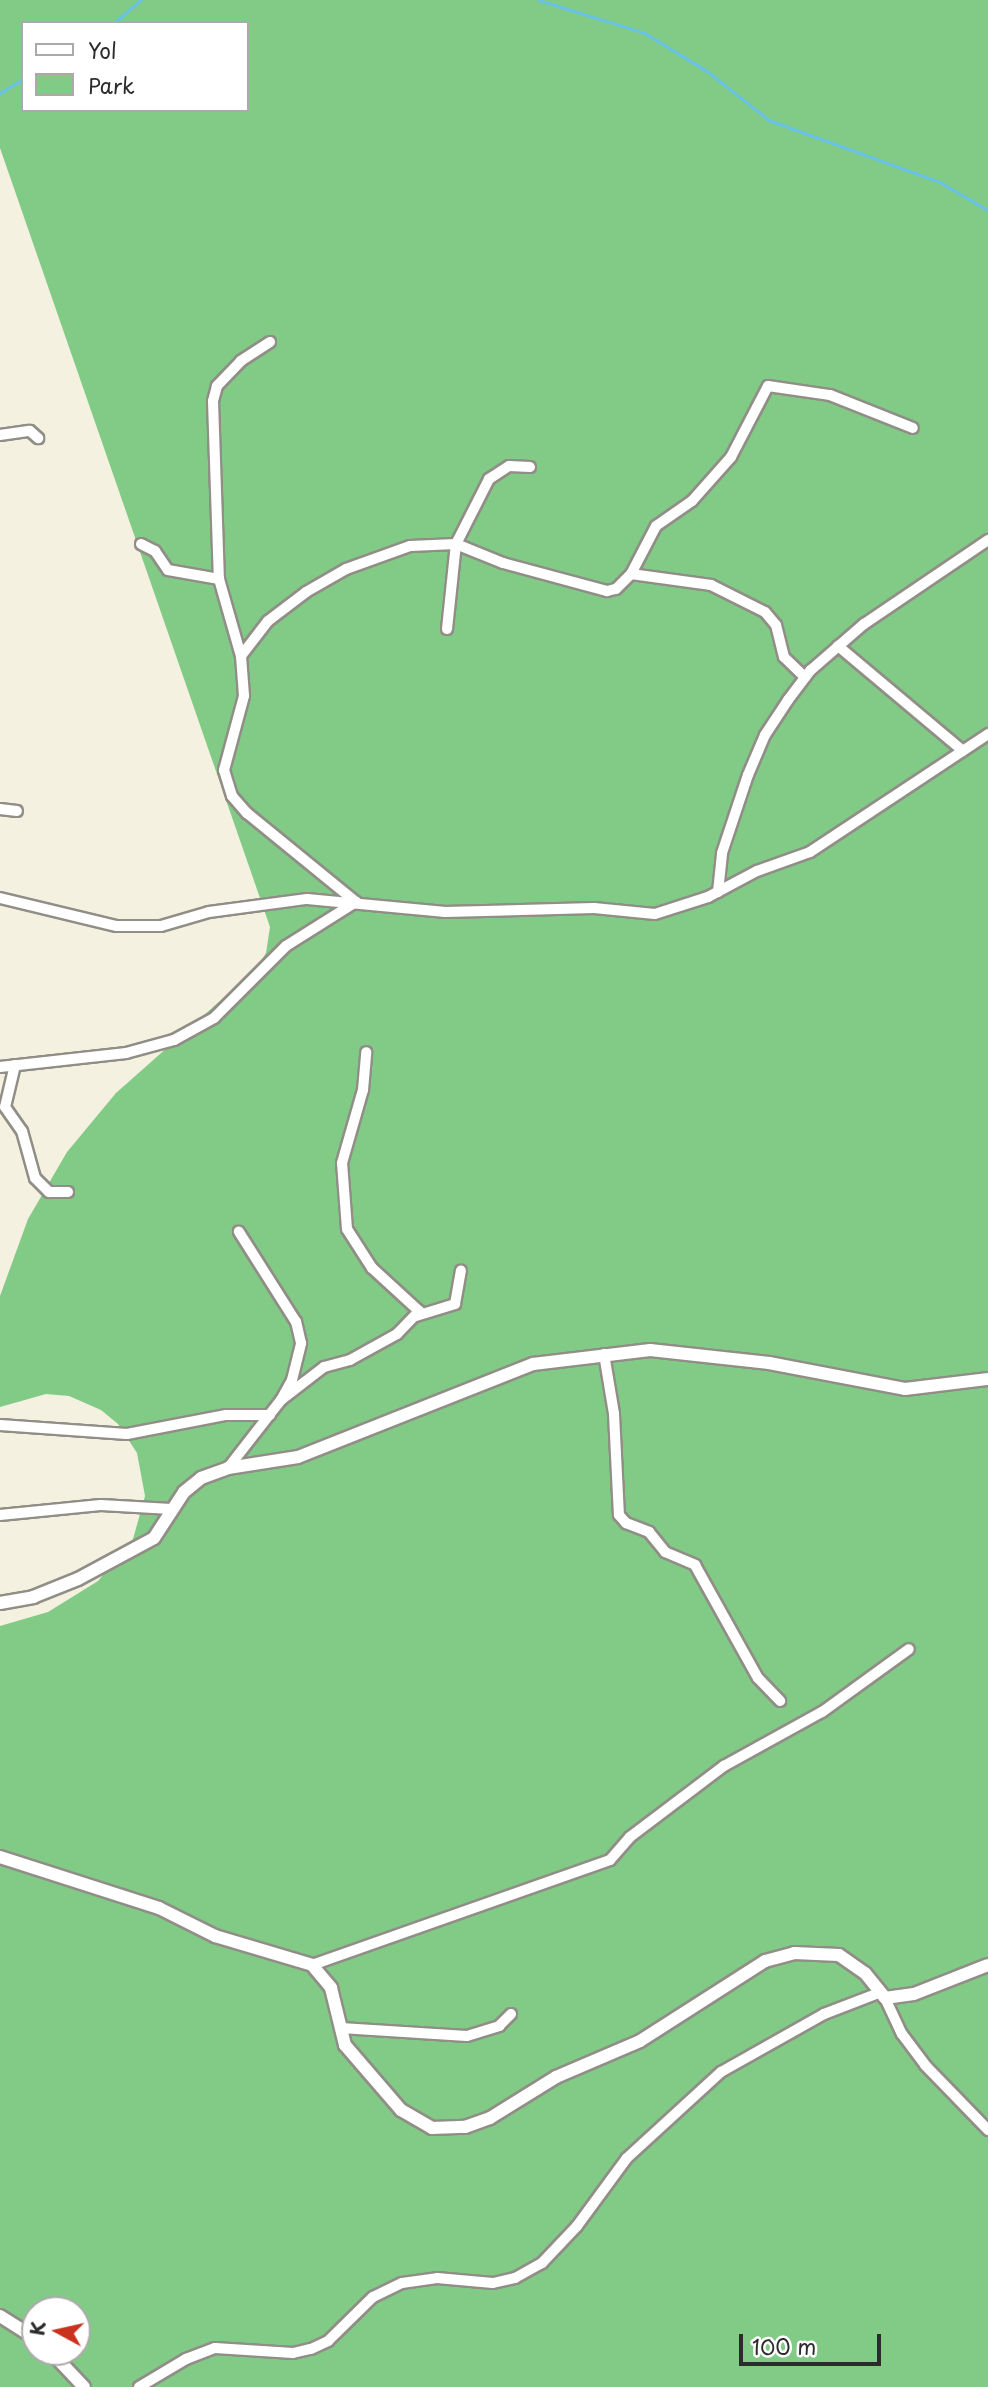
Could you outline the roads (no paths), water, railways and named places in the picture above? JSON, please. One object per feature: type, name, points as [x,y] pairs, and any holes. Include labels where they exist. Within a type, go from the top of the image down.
[{"type":"street","points":[[270,342],[241,361],[218,386],[213,401],[219,579],[241,656],[243,696],[225,770],[232,796],[247,813],[356,902]]},
{"type":"street","points":[[241,656],[268,621],[306,592],[346,569],[410,546],[456,544],[503,564],[607,591],[616,589],[631,574],[656,526],[692,501],[731,457],[768,386],[830,395],[913,428]]},
{"type":"street","points":[[0,435],[30,431],[38,438]]},
{"type":"street","points":[[447,629],[456,544],[489,479],[509,466],[530,467]]},
{"type":"street","points":[[718,892],[722,853],[748,775],[765,735],[805,677],[838,646],[988,540]]},
{"type":"street","points":[[141,544],[155,551],[168,570],[219,579]]},
{"type":"street","points":[[631,574],[711,585],[765,612],[776,625],[783,657],[805,677]]},
{"type":"street","points":[[838,646],[963,751]]},
{"type":"street","points":[[0,898],[117,926],[161,926],[209,912],[307,899],[445,912],[594,908],[655,914],[718,892],[757,871],[810,852],[988,734]]},
{"type":"street","points":[[0,809],[17,811]]},
{"type":"street","points":[[0,1067],[126,1053],[174,1040],[214,1018],[286,946],[356,902]]},
{"type":"street","points":[[366,1052],[363,1090],[342,1163],[347,1229],[393,1292],[418,1306],[416,1316]]},
{"type":"street","points":[[15,1065],[5,1107],[22,1132],[35,1178],[49,1192],[61,1195],[68,1192]]},
{"type":"street","points":[[228,1468],[281,1400],[292,1380],[300,1332],[239,1232]]},
{"type":"street","points":[[281,1400],[301,1381],[375,1348],[416,1316],[454,1304],[461,1271]]},
{"type":"street","points":[[0,1603],[33,1597],[78,1579],[154,1538],[171,1509],[201,1478],[228,1468],[298,1457],[533,1364],[650,1350],[698,1352],[905,1389],[988,1379]]},
{"type":"street","points":[[604,1354],[614,1414],[619,1515],[626,1523],[649,1532],[665,1552],[695,1565],[758,1678],[780,1701]]},
{"type":"street","points":[[0,1425],[127,1434],[226,1415],[270,1415]]},
{"type":"street","points":[[0,1515],[101,1505],[171,1509]]},
{"type":"street","points":[[312,1965],[610,1860],[630,1838],[724,1766],[822,1712],[909,1649]]},
{"type":"street","points":[[0,1857],[159,1908],[215,1936],[312,1965],[331,1987],[345,2045],[401,2110],[420,2125],[448,2130],[491,2118],[556,2077],[640,2041],[765,1961],[794,1953],[839,1955],[865,1973],[883,1996],[902,2034],[925,2065],[988,2130]]},
{"type":"street","points":[[139,2387],[186,2359],[215,2348],[293,2353],[312,2349],[328,2341],[373,2297],[402,2283],[437,2278],[493,2283],[515,2278],[542,2263],[577,2226],[627,2158],[721,2072],[824,2014],[883,1996],[914,1994],[988,1965]]},
{"type":"street","points":[[341,2028],[467,2036],[491,2030],[511,2014]]},
{"type":"street","points":[[0,2316],[21,2329]]},
{"type":"street","points":[[64,2366],[84,2387]]},
{"type":"waterway","points":[[116,21],[140,0]]},
{"type":"waterway","points":[[539,0],[645,33],[707,71],[769,120],[940,182],[988,210]]},
{"type":"waterway","points":[[0,93],[21,80]]}]
